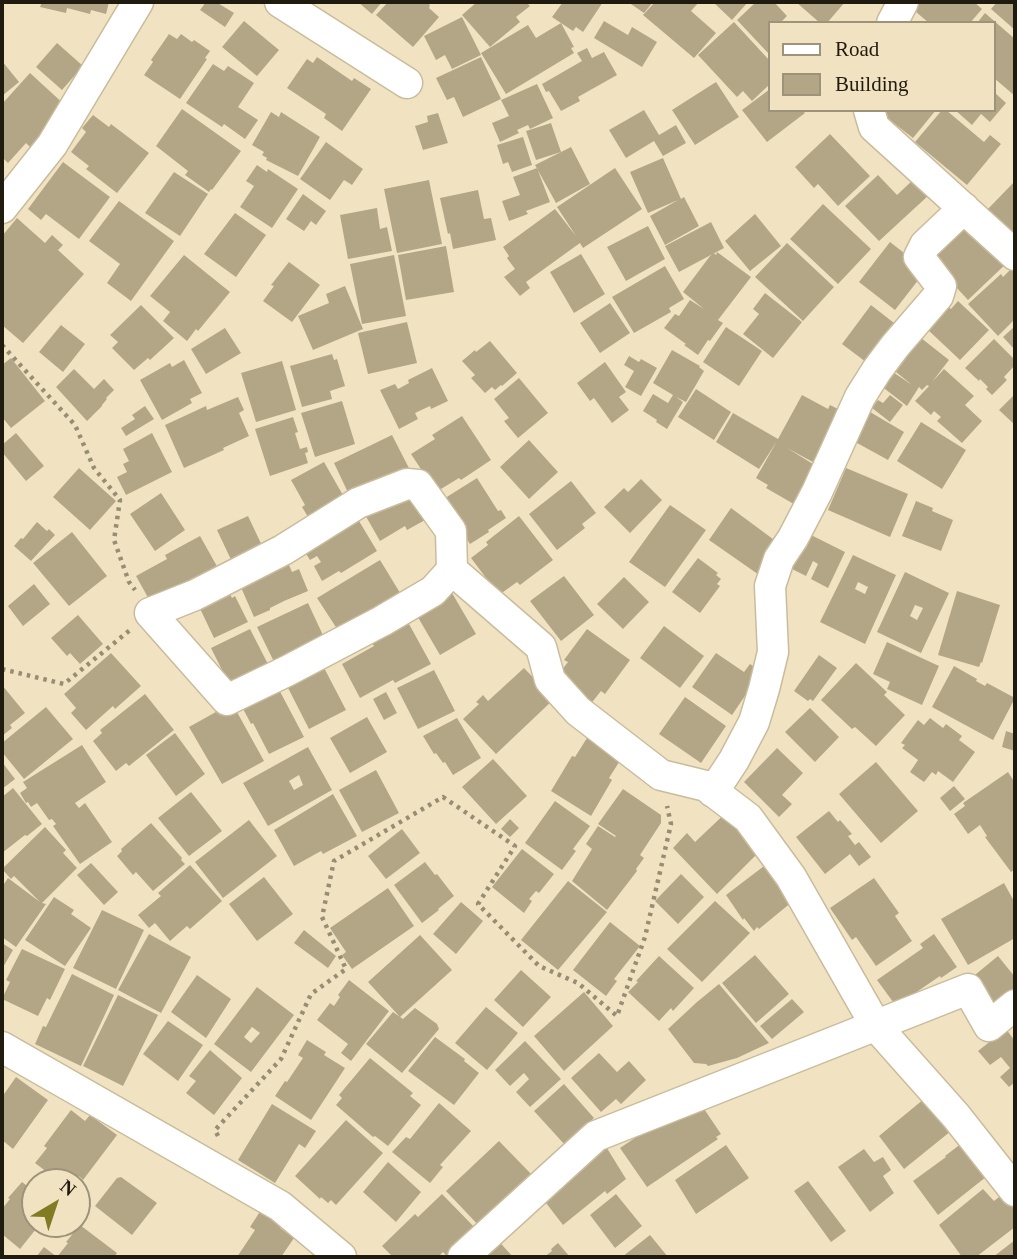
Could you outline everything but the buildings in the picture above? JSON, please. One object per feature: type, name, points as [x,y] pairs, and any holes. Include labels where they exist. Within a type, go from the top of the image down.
[{"type":"street","points":[[2,208],[52,145],[138,2]]},
{"type":"street","points":[[280,2],[407,83]]},
{"type":"street","points":[[893,21],[903,2]]},
{"type":"street","points":[[870,112],[874,127],[1015,255]]},
{"type":"street","points":[[713,792],[754,722],[764,689],[773,652],[770,586],[779,559],[817,492],[860,397],[895,346],[938,296],[941,286],[919,257],[925,245],[964,208]]},
{"type":"street","points":[[407,484],[418,485],[451,531],[452,570],[433,591],[299,665],[227,701],[150,613],[195,595],[283,550],[358,503],[407,484]]},
{"type":"street","points":[[452,570],[541,647],[550,680],[578,711],[661,775],[706,786],[748,818],[791,877],[876,1026],[956,1116],[1015,1191]]},
{"type":"street","points":[[463,1257],[596,1136],[968,989],[989,1026],[1015,1005]]},
{"type":"street","points":[[2,1047],[280,1206],[341,1257]]},
{"type":"path","points":[[2,345],[75,425],[94,468],[120,500],[114,540],[129,582],[150,613],[64,684],[2,669]]},
{"type":"path","points":[[220,1140],[215,1130],[281,1059],[311,994],[346,969],[322,917],[334,861],[443,797],[515,846],[478,904],[538,966],[578,983],[617,1017],[645,937],[671,824],[661,775]]}]
